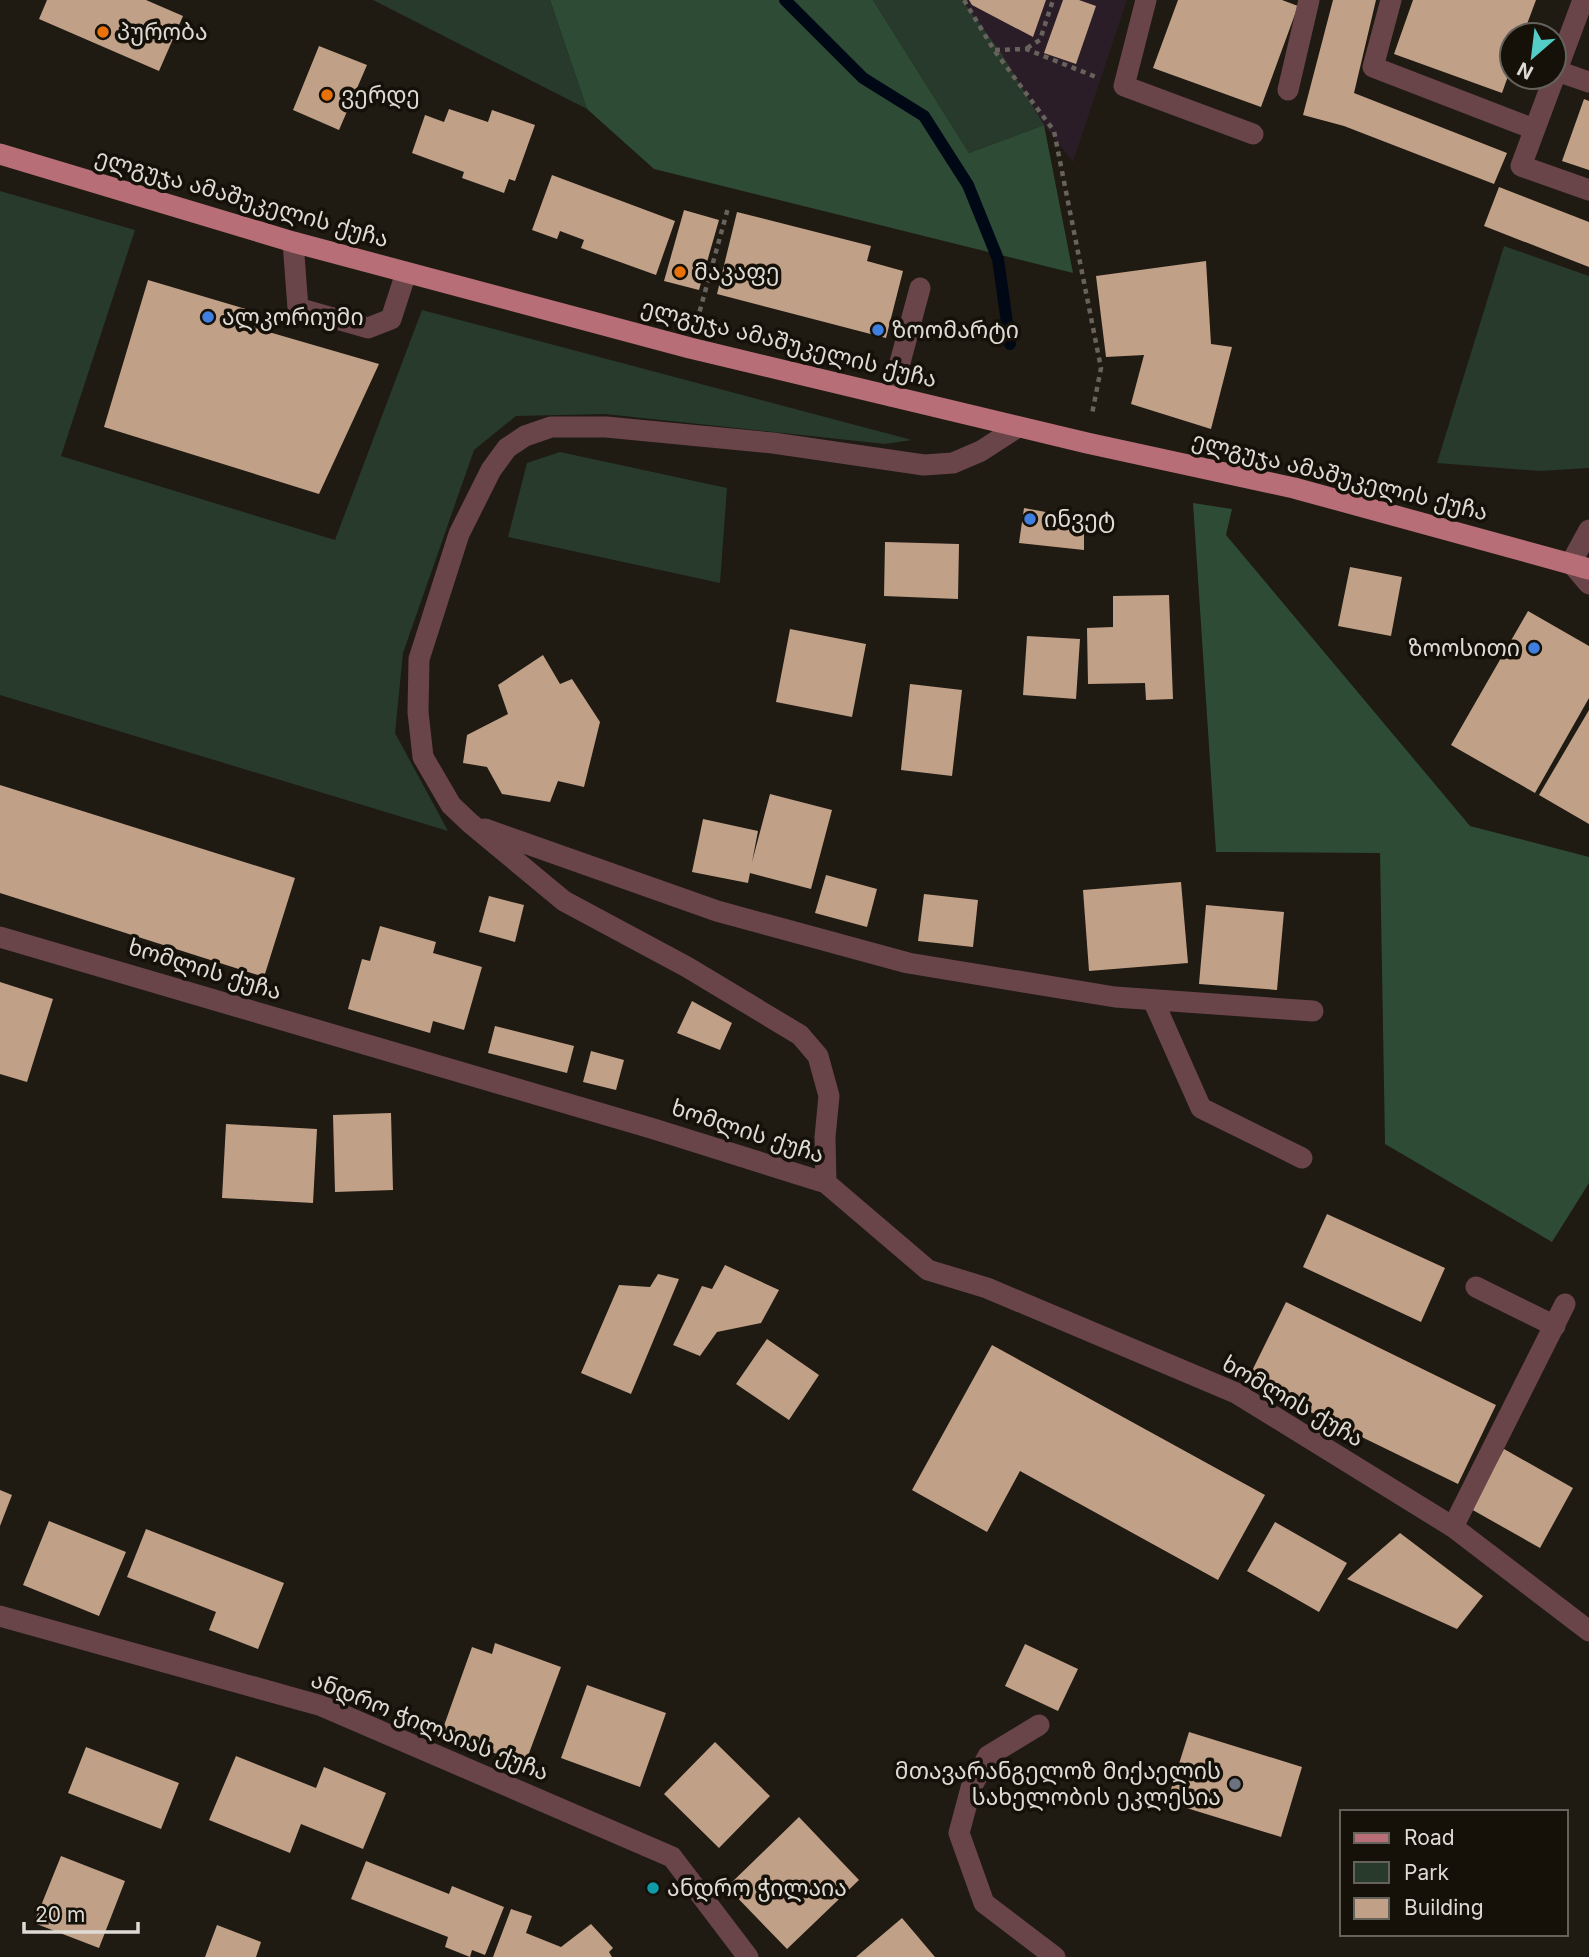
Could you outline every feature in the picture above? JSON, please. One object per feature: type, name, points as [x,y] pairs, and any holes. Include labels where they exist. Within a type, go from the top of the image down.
[{"type":"main road","name":"ელგუჯა ამაშუკელის ქუჩა","points":[[0,155],[293,242],[690,348],[1087,443],[1294,488],[1580,566]]},
{"type":"street","points":[[1146,0],[1124,86],[1253,134]]},
{"type":"street","points":[[1287,90],[1308,0]]},
{"type":"street","points":[[1391,0],[1373,67],[1534,130]]},
{"type":"street","points":[[1568,42],[1583,0]]},
{"type":"street","points":[[1568,75],[1589,82]]},
{"type":"street","points":[[1549,91],[1521,166],[1589,190]]},
{"type":"street","points":[[293,242],[298,308],[368,328],[391,319],[406,272]]},
{"type":"street","points":[[891,396],[920,288]]},
{"type":"street","points":[[826,1183],[825,1137],[829,1096],[818,1056],[800,1035],[687,967],[564,901],[451,805],[423,757],[418,712],[419,659],[459,534],[491,470],[507,448],[525,436],[551,427],[606,427],[773,443],[925,465],[953,463],[981,451],[1018,427]]},
{"type":"street","points":[[1589,530],[1580,566],[1589,584]]},
{"type":"street","points":[[470,823],[717,911],[908,963],[1115,997],[1313,1012]]},
{"type":"street","name":"ხომლის ქუჩა","points":[[0,937],[654,1129],[826,1183],[928,1270],[987,1288],[1236,1393],[1453,1527],[1589,1632]]},
{"type":"street","points":[[1153,1000],[1201,1108],[1302,1158]]},
{"type":"street","points":[[1476,1287],[1555,1326]]},
{"type":"street","points":[[1453,1527],[1565,1304]]},
{"type":"street","name":"ანდრო ჭილაიას ქუჩა","points":[[0,1616],[322,1706],[672,1857],[748,1957]]},
{"type":"street","points":[[1039,1726],[988,1756],[971,1788],[958,1833],[984,1903],[1055,1957]]},
{"type":"path","points":[[964,0],[994,50],[1054,131],[1101,368],[1087,443]]},
{"type":"path","points":[[1026,49],[1040,40],[1053,0]]},
{"type":"path","points":[[994,50],[1026,49],[1124,86]]},
{"type":"path","points":[[690,348],[727,208]]},
{"type":"shaded area","points":[[962,0],[1127,0],[1073,162],[1044,125]]},
{"type":"green space","points":[[373,0],[550,0],[587,109]]},
{"type":"green space","points":[[550,0],[873,0],[969,153],[1044,125],[1073,273],[654,169],[587,109]]},
{"type":"green space","points":[[873,0],[962,0],[1002,54],[1044,125],[969,153]]},
{"type":"green space","points":[[0,191],[135,230],[61,456],[335,540],[422,310],[912,440],[885,444],[605,414],[516,416],[474,450],[403,653],[395,733],[448,831],[0,695]]},
{"type":"green space","points":[[1504,246],[1589,276],[1589,468],[1539,471],[1437,463]]},
{"type":"green space","points":[[560,452],[727,488],[720,583],[508,537],[527,463]]},
{"type":"green space","points":[[1193,503],[1232,509],[1226,535],[1470,826],[1589,857],[1589,1183],[1552,1242],[1385,1144],[1380,853],[1216,852]]},
{"type":"building","points":[[47,0],[146,0],[183,16],[159,71],[39,19]]},
{"type":"building","points":[[969,0],[1046,0],[1033,37],[972,5]]},
{"type":"building","points":[[1063,0],[1079,0],[1096,6],[1076,64],[1044,53]]},
{"type":"building","points":[[1178,0],[1282,0],[1298,6],[1261,107],[1153,68]]},
{"type":"building","points":[[1333,0],[1376,0],[1354,93],[1507,153],[1494,184],[1344,126],[1303,115]]},
{"type":"building","points":[[1413,0],[1536,0],[1528,21],[1498,21],[1498,91],[1503,91],[1502,93],[1394,54]]},
{"type":"building","points":[[319,46],[367,65],[339,130],[293,110]]},
{"type":"building","points":[[1584,99],[1589,101],[1589,170],[1562,161]]},
{"type":"building","points":[[449,109],[488,122],[492,110],[535,125],[515,181],[509,179],[504,193],[462,178],[464,172],[412,153],[425,115],[444,122]]},
{"type":"building","points":[[552,175],[675,221],[656,275],[581,248],[584,240],[560,231],[557,239],[532,230]]},
{"type":"building","points":[[1499,187],[1589,222],[1589,267],[1484,226]]},
{"type":"building","points":[[684,210],[719,220],[699,290],[664,281]]},
{"type":"building","points":[[737,212],[871,246],[867,261],[903,271],[886,338],[717,294]]},
{"type":"building","points":[[1206,261],[1211,344],[1232,347],[1211,429],[1131,404],[1144,355],[1106,357],[1096,276]]},
{"type":"building","points":[[148,280],[259,313],[255,328],[379,364],[319,494],[104,427]]},
{"type":"building","points":[[1024,508],[1084,519],[1084,550],[1019,543]]},
{"type":"building","points":[[885,542],[959,544],[958,599],[884,596]]},
{"type":"building","points":[[1350,567],[1402,577],[1391,636],[1338,626]]},
{"type":"building","points":[[1169,595],[1173,699],[1146,700],[1145,683],[1088,684],[1087,628],[1113,627],[1113,596]]},
{"type":"building","points":[[1528,611],[1589,646],[1589,698],[1535,793],[1451,745]]},
{"type":"building","points":[[790,629],[866,644],[852,717],[776,702]]},
{"type":"building","points":[[1027,636],[1080,639],[1076,699],[1023,695]]},
{"type":"building","points":[[543,655],[560,684],[572,679],[600,722],[584,787],[558,781],[550,802],[502,794],[487,767],[463,763],[467,735],[508,714],[498,685]]},
{"type":"building","points":[[910,684],[962,690],[952,776],[901,770]]},
{"type":"building","points":[[1589,710],[1589,824],[1539,795]]},
{"type":"building","points":[[0,785],[295,878],[264,977],[0,893]]},
{"type":"building","points":[[770,794],[832,810],[811,889],[750,873],[748,883],[692,872],[703,819],[758,831],[752,862]]},
{"type":"building","points":[[826,875],[877,889],[867,927],[815,913]]},
{"type":"building","points":[[1181,882],[1188,963],[1089,971],[1083,890]]},
{"type":"building","points":[[924,894],[978,900],[973,947],[918,941]]},
{"type":"building","points":[[489,896],[524,905],[515,942],[479,932]]},
{"type":"building","points":[[1206,905],[1284,912],[1277,990],[1199,984]]},
{"type":"building","points":[[380,926],[436,942],[433,953],[482,967],[464,1030],[433,1021],[430,1033],[348,1009],[362,959],[370,961]]},
{"type":"building","points":[[0,982],[53,999],[27,1082],[0,1074]]},
{"type":"building","points":[[692,1001],[732,1023],[720,1050],[677,1033]]},
{"type":"building","points":[[495,1026],[574,1046],[567,1073],[488,1053]]},
{"type":"building","points":[[591,1051],[624,1060],[616,1090],[583,1082]]},
{"type":"building","points":[[391,1113],[393,1190],[335,1192],[333,1115]]},
{"type":"building","points":[[226,1124],[317,1129],[313,1203],[222,1198]]},
{"type":"building","points":[[1327,1214],[1445,1268],[1421,1322],[1303,1267]]},
{"type":"building","points":[[725,1265],[779,1290],[761,1323],[717,1332],[700,1356],[673,1345],[702,1286],[712,1289]]},
{"type":"building","points":[[658,1274],[679,1279],[631,1394],[581,1373],[619,1285],[650,1287]]},
{"type":"building","points":[[1286,1302],[1496,1405],[1458,1484],[1247,1381]]},
{"type":"building","points":[[767,1339],[819,1375],[789,1420],[736,1384]]},
{"type":"building","points":[[992,1345],[1265,1495],[1218,1580],[1020,1471],[987,1532],[912,1490]]},
{"type":"building","points":[[1504,1449],[1573,1488],[1540,1548],[1471,1509]]},
{"type":"building","points":[[0,1490],[12,1495],[0,1526]]},
{"type":"building","points":[[49,1521],[126,1552],[99,1616],[23,1585]]},
{"type":"building","points":[[1275,1522],[1347,1563],[1319,1612],[1247,1571]]},
{"type":"building","points":[[146,1529],[284,1583],[258,1649],[209,1630],[216,1612],[127,1577]]},
{"type":"building","points":[[1400,1533],[1483,1596],[1457,1629],[1347,1579]]},
{"type":"building","points":[[495,1643],[561,1667],[525,1764],[441,1734],[472,1647],[492,1654]]},
{"type":"building","points":[[1025,1644],[1078,1669],[1058,1711],[1005,1686]]},
{"type":"building","points":[[587,1685],[666,1713],[640,1787],[561,1758]]},
{"type":"building","name":"მთავარანგელოზ მიქაელის სახელობის ეკლესია","points":[[1189,1732],[1302,1767],[1281,1837],[1167,1802]]},
{"type":"building","points":[[715,1742],[770,1796],[719,1848],[664,1794]]},
{"type":"building","points":[[86,1747],[179,1783],[161,1829],[68,1793]]},
{"type":"building","points":[[236,1756],[316,1788],[324,1767],[386,1793],[363,1849],[301,1824],[290,1853],[209,1820]]},
{"type":"building","points":[[799,1817],[859,1880],[787,1949],[727,1887]]},
{"type":"building","points":[[61,1856],[125,1881],[99,1948],[34,1923]]},
{"type":"building","points":[[366,1861],[449,1894],[452,1886],[504,1907],[485,1955],[472,1950],[470,1957],[445,1947],[448,1937],[351,1899]]},
{"type":"building","points":[[511,1909],[532,1916],[526,1933],[561,1947],[591,1924],[613,1948],[609,1952],[612,1957],[493,1957]]},
{"type":"building","points":[[902,1918],[935,1957],[856,1957]]},
{"type":"building","points":[[217,1925],[261,1942],[256,1957],[205,1957]]},
{"type":"waterway","points":[[785,0],[863,78],[924,116],[968,185],[998,259],[1010,344]]},
{"type":"place","name":"პურობა","points":[[103,32]]},
{"type":"place","name":"ვერდე","points":[[327,95]]},
{"type":"place","name":"მაკაფე","points":[[680,272]]},
{"type":"place","name":"ალკორიუმი","points":[[208,317]]},
{"type":"place","name":"ზოომარტი","points":[[878,330]]},
{"type":"place","name":"ინვეტ","points":[[1030,519]]},
{"type":"place","name":"ზოოსითი","points":[[1534,648]]},
{"type":"place","name":"მთავარანგელოზ მიქაელის სახელობის ეკლესია","points":[[1235,1784]]},
{"type":"place","name":"ანდრო ჭილაია","points":[[653,1888]]}]
